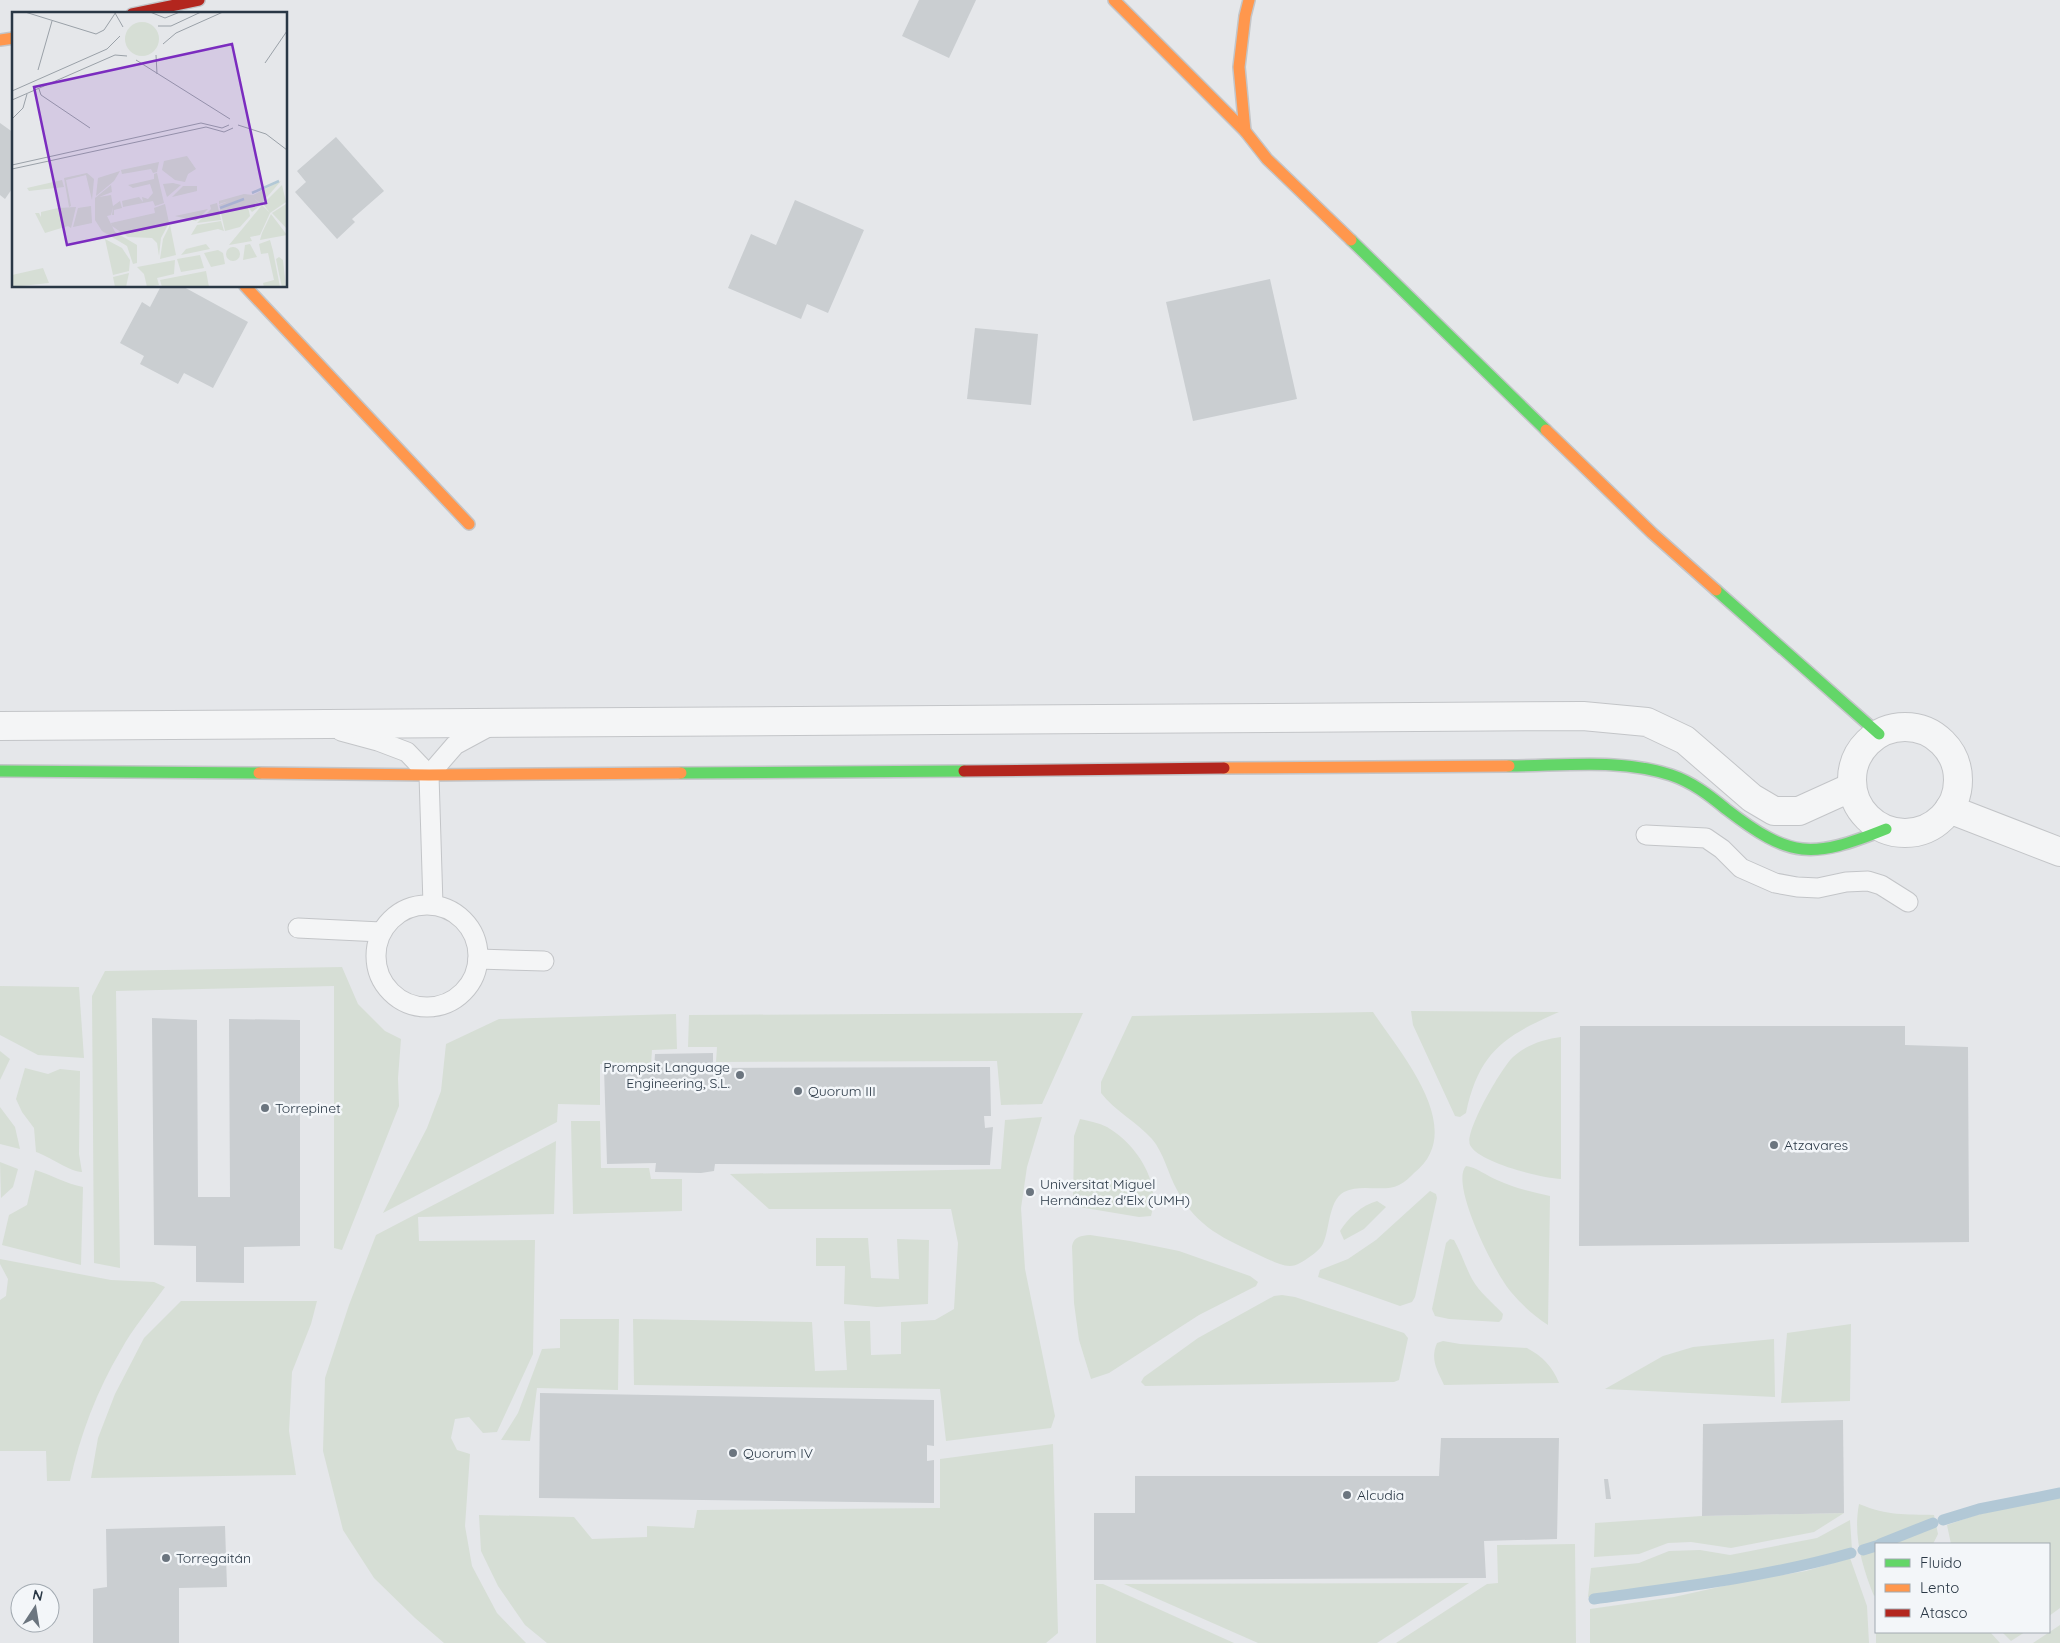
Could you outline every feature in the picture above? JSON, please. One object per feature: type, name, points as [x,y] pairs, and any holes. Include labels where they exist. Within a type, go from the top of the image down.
[{"type":"street","points":[[142,12],[199,0]]},
{"type":"street","points":[[1114,0],[1246,131],[1268,159],[1652,533],[1879,734]]},
{"type":"street","points":[[1246,131],[1239,67],[1245,16],[1250,0]]},
{"type":"street","points":[[247,288],[469,524]]},
{"type":"street","points":[[0,726],[1583,716],[1647,722],[1685,740],[1752,798],[1774,811],[1799,811],[1852,787]]},
{"type":"street","points":[[1896,728],[1913,728],[1930,734],[1943,744],[1953,758],[1958,775],[1956,792],[1949,809],[1938,822],[1922,831],[1904,833],[1886,829],[1870,820],[1858,805],[1852,787],[1852,772],[1857,756],[1866,744],[1879,734],[1896,728]]},
{"type":"street","points":[[0,770],[429,775],[1626,765],[1666,772],[1694,786],[1767,838],[1794,848],[1820,851],[1848,844],[1886,829]]},
{"type":"street","points":[[1949,809],[2060,852]]},
{"type":"lane","points":[[429,775],[455,745],[494,724]]},
{"type":"lane","points":[[317,725],[378,741],[407,752],[429,775],[433,905]]},
{"type":"lane","points":[[1646,835],[1706,838],[1722,849],[1741,868],[1775,883],[1818,888],[1846,882],[1868,880],[1881,885],[1908,902]]},
{"type":"lane","points":[[433,905],[448,910],[461,918],[471,930],[477,944],[478,959],[473,980],[459,997],[447,1004],[433,1008],[417,1007],[402,1001],[389,992],[380,978],[376,963],[376,947],[382,932],[391,920],[403,911],[418,906],[433,905]]},
{"type":"lane","points":[[298,928],[382,932]]},
{"type":"lane","points":[[478,959],[544,961]]},
{"type":"shaded area","points":[[342,967],[358,1004],[385,1031],[401,1039],[398,1078],[399,1106],[342,1250],[334,1248],[334,986],[116,991],[120,1268],[94,1263],[92,996],[105,971]]},
{"type":"shaded area","points":[[0,986],[79,987],[84,1058],[38,1055],[0,1035]]},
{"type":"shaded area","points":[[1411,1011],[1559,1012],[1523,1029],[1497,1049],[1478,1075],[1471,1092],[1466,1113],[1460,1117],[1455,1116],[1413,1025]]},
{"type":"shaded area","points":[[1373,1012],[1399,1048],[1424,1092],[1432,1114],[1435,1135],[1429,1155],[1412,1175],[1399,1185],[1386,1188],[1351,1189],[1339,1196],[1332,1210],[1321,1247],[1311,1256],[1295,1265],[1286,1266],[1270,1260],[1224,1238],[1203,1223],[1185,1203],[1174,1184],[1160,1151],[1152,1139],[1101,1093],[1101,1082],[1132,1016]]},
{"type":"shaded area","points":[[1083,1013],[1042,1104],[1001,1105],[997,1061],[716,1062],[717,1047],[688,1047],[689,1015]]},
{"type":"shaded area","points":[[676,1014],[677,1049],[652,1050],[651,1065],[600,1064],[600,1105],[558,1104],[557,1122],[383,1213],[427,1128],[441,1091],[446,1044],[499,1019]]},
{"type":"shaded area","points":[[1561,1037],[1561,1179],[1540,1176],[1512,1168],[1485,1158],[1476,1152],[1470,1145],[1473,1127],[1485,1100],[1508,1063],[1513,1057],[1529,1046],[1548,1039]]},
{"type":"shaded area","points":[[0,1051],[10,1059],[0,1080]]},
{"type":"shaded area","points":[[25,1068],[48,1074],[60,1069],[80,1071],[79,1154],[82,1172],[73,1170],[36,1152],[34,1128],[22,1112],[16,1099]]},
{"type":"shaded area","points":[[0,1107],[15,1127],[20,1149],[0,1144]]},
{"type":"shaded area","points":[[1042,1117],[1027,1167],[1021,1208],[1025,1269],[1055,1416],[1051,1428],[946,1441],[940,1389],[634,1385],[633,1319],[812,1322],[815,1371],[847,1370],[844,1321],[870,1321],[871,1355],[901,1354],[901,1322],[935,1320],[954,1309],[958,1243],[951,1209],[769,1209],[730,1174],[1001,1169],[1005,1120]]},
{"type":"shaded area","points":[[1080,1119],[1107,1127],[1128,1143],[1137,1154],[1150,1177],[1153,1190],[1151,1216],[1139,1217],[1073,1206],[1074,1136]]},
{"type":"shaded area","points":[[571,1121],[600,1121],[601,1168],[649,1168],[651,1179],[682,1179],[682,1211],[573,1214]]},
{"type":"shaded area","points":[[556,1141],[554,1214],[418,1217],[419,1241],[535,1240],[533,1354],[497,1432],[483,1433],[469,1417],[455,1419],[451,1438],[457,1450],[470,1454],[465,1526],[472,1566],[497,1613],[526,1643],[444,1643],[374,1578],[343,1530],[323,1451],[325,1378],[349,1305],[376,1235]]},
{"type":"shaded area","points":[[0,1162],[18,1169],[13,1187],[1,1198]]},
{"type":"shaded area","points":[[1466,1166],[1510,1185],[1550,1196],[1548,1325],[1519,1301],[1495,1268],[1476,1229],[1469,1209],[1462,1176]]},
{"type":"shaded area","points":[[35,1170],[83,1187],[81,1265],[2,1245],[9,1215],[27,1205]]},
{"type":"shaded area","points":[[1430,1191],[1436,1194],[1437,1198],[1415,1297],[1412,1302],[1400,1306],[1318,1277],[1320,1270],[1348,1259],[1376,1240]]},
{"type":"shaded area","points":[[1377,1201],[1386,1207],[1364,1229],[1344,1240],[1340,1231],[1347,1221],[1361,1209]]},
{"type":"shaded area","points":[[1090,1235],[1179,1251],[1250,1276],[1258,1282],[1256,1286],[1199,1315],[1109,1373],[1091,1379],[1079,1340],[1074,1303],[1072,1246],[1076,1238]]},
{"type":"shaded area","points":[[816,1238],[868,1238],[871,1278],[899,1279],[897,1239],[929,1240],[928,1304],[877,1307],[844,1304],[845,1266],[816,1266]]},
{"type":"shaded area","points":[[1450,1239],[1454,1240],[1459,1249],[1475,1284],[1503,1314],[1499,1322],[1449,1319],[1435,1316],[1432,1309],[1446,1243]]},
{"type":"shaded area","points":[[0,1259],[111,1280],[154,1282],[165,1287],[131,1334],[104,1381],[84,1430],[70,1481],[47,1481],[46,1451],[0,1451],[0,1300],[6,1296],[8,1279],[0,1264]]},
{"type":"shaded area","points":[[1274,1296],[1295,1297],[1404,1333],[1408,1338],[1399,1380],[1394,1382],[1145,1386],[1141,1382],[1144,1377],[1198,1338]]},
{"type":"shaded area","points":[[181,1301],[317,1301],[311,1324],[292,1372],[289,1431],[296,1475],[91,1478],[98,1438],[115,1394],[144,1338]]},
{"type":"shaded area","points":[[560,1319],[619,1319],[618,1390],[537,1388],[530,1441],[501,1440],[518,1413],[542,1349],[560,1348]]},
{"type":"shaded area","points":[[1851,1324],[1850,1401],[1781,1403],[1787,1333]]},
{"type":"shaded area","points":[[1774,1339],[1775,1397],[1605,1389],[1663,1356],[1693,1347]]},
{"type":"shaded area","points":[[1443,1341],[1460,1344],[1527,1348],[1546,1362],[1554,1372],[1559,1383],[1444,1385],[1434,1359],[1437,1343]]},
{"type":"shaded area","points":[[1053,1444],[1058,1633],[1046,1643],[547,1643],[525,1625],[498,1586],[481,1551],[479,1515],[574,1517],[592,1539],[647,1537],[647,1526],[694,1528],[697,1510],[940,1508],[940,1459]]},
{"type":"shaded area","points":[[2060,1497],[2060,1608],[2050,1615],[2050,1543],[1951,1543],[1947,1525],[1976,1515]]},
{"type":"shaded area","points":[[1859,1504],[1888,1512],[1934,1515],[1938,1534],[1934,1543],[1875,1543],[1874,1596],[1860,1551],[1857,1516]]},
{"type":"shaded area","points":[[1844,1513],[1814,1532],[1731,1548],[1691,1542],[1668,1543],[1639,1554],[1594,1557],[1595,1523],[1702,1516]]},
{"type":"shaded area","points":[[1850,1520],[1852,1550],[1800,1565],[1588,1597],[1591,1568],[1639,1563],[1669,1551],[1700,1550],[1730,1555],[1817,1538]]},
{"type":"shaded area","points":[[1575,1544],[1576,1643],[1396,1643],[1487,1584],[1498,1583],[1497,1545]]},
{"type":"shaded area","points":[[1850,1558],[1867,1606],[1869,1643],[1590,1643],[1590,1609],[1674,1597],[1746,1581],[1806,1571]]},
{"type":"shaded area","points":[[1469,1583],[1377,1643],[1258,1643],[1124,1584]]},
{"type":"shaded area","points":[[1096,1584],[1103,1584],[1234,1643],[1096,1643]]},
{"type":"shaded area","points":[[2060,1625],[2060,1643],[2033,1643],[2050,1633]]},
{"type":"shaded area","points":[[1876,1633],[1991,1633],[2000,1643],[1876,1643]]},
{"type":"shaded area","points":[[2003,1633],[2023,1633],[2011,1641]]},
{"type":"building","points":[[919,0],[976,0],[949,58],[902,36]]},
{"type":"building","points":[[0,123],[12,132],[12,189],[5,199],[0,195]]},
{"type":"building","points":[[336,137],[384,191],[352,219],[355,222],[337,239],[295,192],[306,182],[297,171]]},
{"type":"building","points":[[795,200],[864,230],[828,313],[807,304],[801,319],[728,288],[751,234],[776,245]]},
{"type":"building","points":[[1270,279],[1297,399],[1193,421],[1166,302]]},
{"type":"building","points":[[160,288],[186,288],[248,322],[213,388],[184,373],[178,384],[140,364],[144,356],[120,343],[142,302],[150,307]]},
{"type":"building","points":[[975,328],[1038,334],[1031,405],[967,399]]},
{"type":"building","name":"Torrepinet","points":[[152,1018],[197,1020],[198,1197],[230,1197],[229,1019],[300,1020],[300,1246],[244,1247],[244,1283],[196,1282],[196,1246],[154,1245]]},
{"type":"building","name":"Atzavares","points":[[1580,1026],[1905,1026],[1905,1045],[1968,1047],[1969,1242],[1579,1246]]},
{"type":"building","name":"Quorum III","points":[[713,1053],[713,1068],[990,1067],[991,1116],[984,1116],[985,1128],[993,1127],[990,1165],[715,1164],[714,1171],[701,1173],[655,1172],[656,1163],[607,1164],[604,1069],[654,1069],[655,1054]]},
{"type":"building","name":"Quorum IV","points":[[540,1393],[934,1400],[934,1446],[927,1445],[927,1461],[934,1460],[934,1503],[539,1498]]},
{"type":"building","points":[[1843,1420],[1844,1513],[1702,1516],[1703,1424]]},
{"type":"building","name":"Alcudia","points":[[1441,1438],[1559,1438],[1557,1539],[1484,1541],[1486,1578],[1094,1580],[1094,1513],[1135,1513],[1135,1476],[1439,1476]]},
{"type":"building","points":[[1604,1479],[1608,1479],[1611,1499],[1606,1499]]},
{"type":"building","name":"Torregaitán","points":[[225,1526],[227,1587],[179,1588],[179,1643],[93,1643],[93,1589],[107,1587],[106,1529]]},
{"type":"waterway","points":[[1943,1520],[1979,1509],[2060,1493]]},
{"type":"waterway","points":[[1883,1543],[1933,1523]]},
{"type":"waterway","points":[[1863,1550],[1875,1546]]},
{"type":"waterway","points":[[1594,1599],[1756,1575],[1851,1553]]},
{"type":"traffic: fast","points":[[1351,240],[1546,430]]},
{"type":"traffic: fast","points":[[1716,590],[1879,734]]},
{"type":"traffic: fast","points":[[1509,766],[1570,764],[1632,766],[1671,775],[1700,789],[1748,825],[1768,837],[1785,845],[1802,849],[1838,846],[1886,829]]},
{"type":"traffic: fast","points":[[0,771],[259,773]]},
{"type":"traffic: fast","points":[[681,773],[964,771]]},
{"type":"traffic: slow","points":[[1114,0],[1245,131],[1267,159],[1351,240]]},
{"type":"traffic: slow","points":[[1245,131],[1239,67],[1245,16],[1249,0]]},
{"type":"traffic: slow","points":[[0,40],[12,38]]},
{"type":"traffic: slow","points":[[247,288],[469,524]]},
{"type":"traffic: slow","points":[[1546,430],[1652,533],[1716,590]]},
{"type":"traffic: slow","points":[[1224,768],[1509,766]]},
{"type":"traffic: slow","points":[[259,773],[429,775],[681,773]]},
{"type":"traffic: jam","points":[[142,12],[199,0]]},
{"type":"traffic: jam","points":[[964,771],[1224,768]]},
{"type":"place","name":"Prompsit Language Engineering, S.L.","points":[[740,1075]]},
{"type":"place","name":"Quorum III","points":[[798,1091]]},
{"type":"place","name":"Torrepinet","points":[[265,1108]]},
{"type":"place","name":"Atzavares","points":[[1774,1145]]},
{"type":"place","name":"Universitat Miguel Hernández d'Elx (UMH)","points":[[1030,1192]]},
{"type":"place","name":"Quorum IV","points":[[733,1453]]},
{"type":"place","name":"Alcudia","points":[[1347,1495]]},
{"type":"place","name":"Torregaitán","points":[[166,1558]]}]
